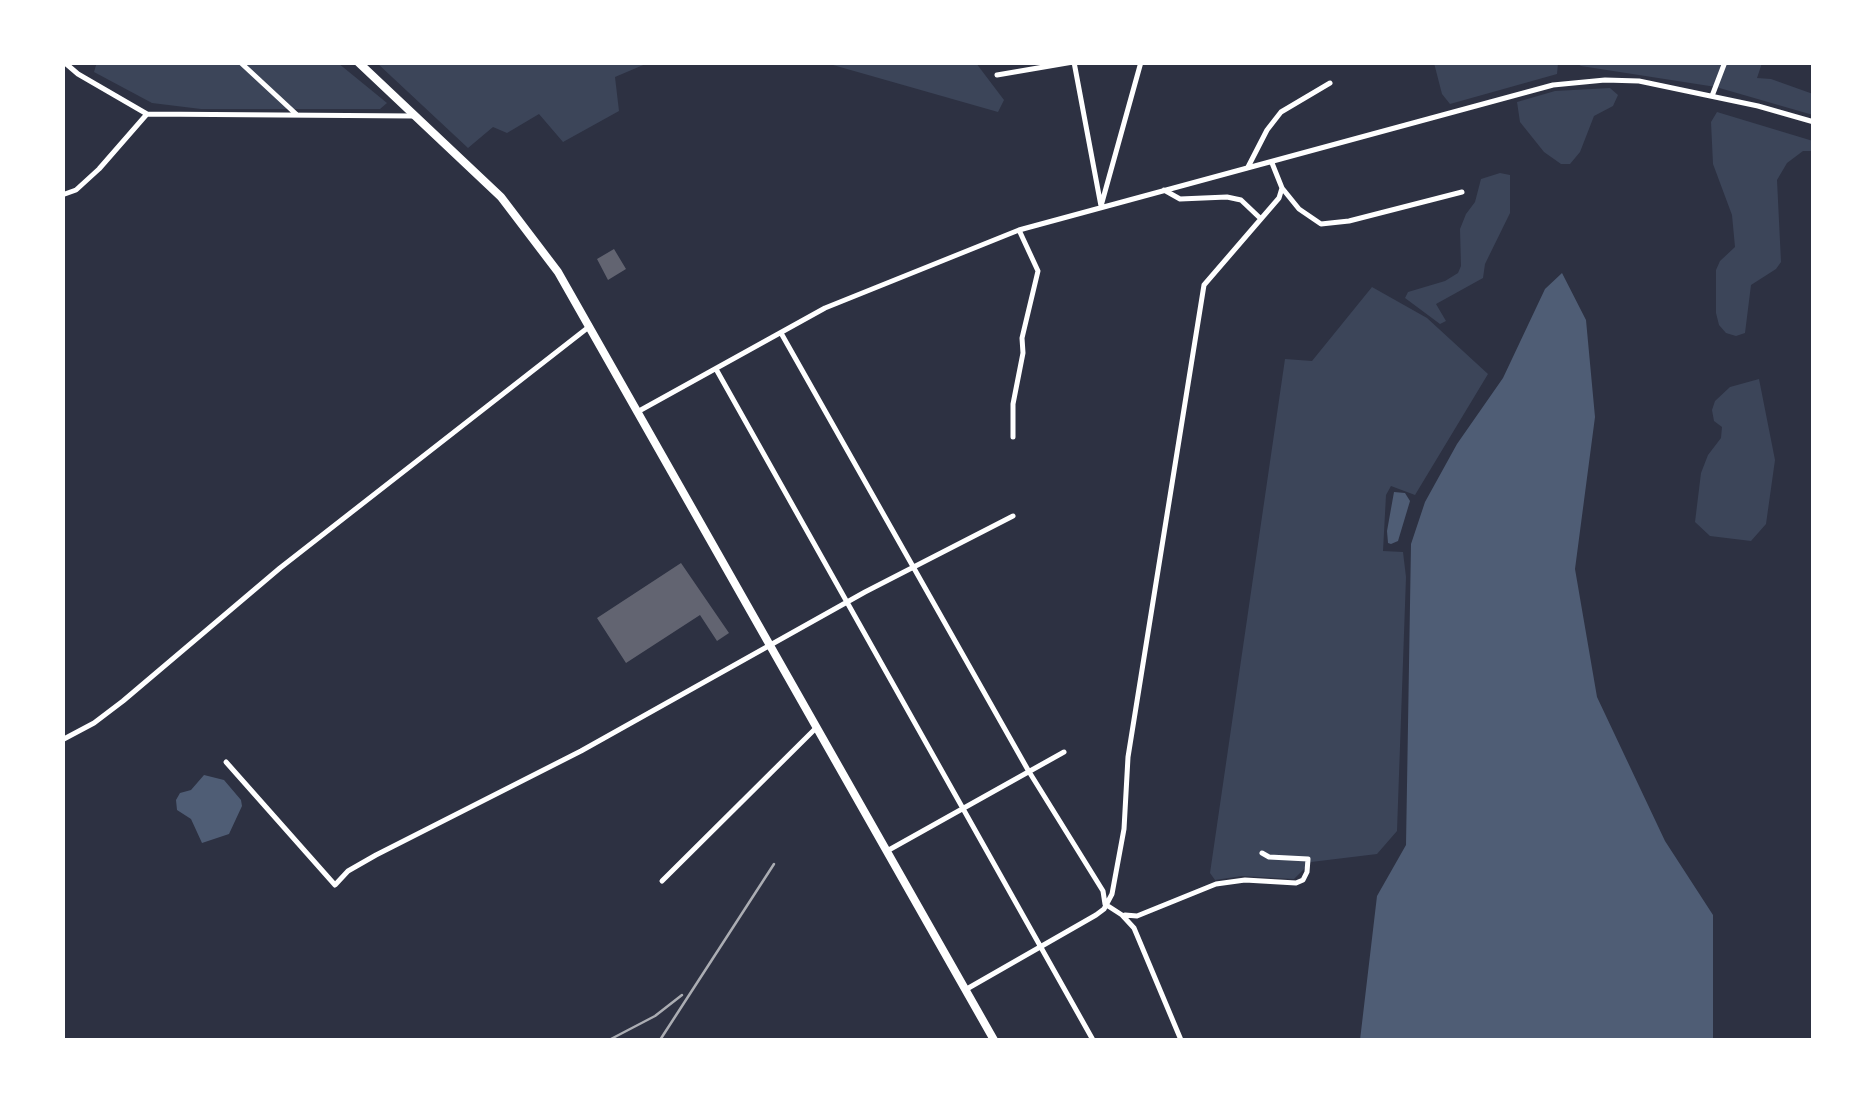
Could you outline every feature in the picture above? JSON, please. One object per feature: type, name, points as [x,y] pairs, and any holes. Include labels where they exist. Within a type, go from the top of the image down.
[{"type":"main road","points":[[358,62],[517,216],[558,272],[994,1040]]},
{"type":"street","points":[[64,62],[147,114],[416,116]]},
{"type":"street","points":[[240,62],[298,116]]},
{"type":"street","points":[[998,75],[1073,62],[1101,206]]},
{"type":"street","points":[[1101,206],[1141,62]]},
{"type":"street","points":[[1712,96],[1725,62]]},
{"type":"street","points":[[639,411],[826,308],[1019,230],[1553,85],[1639,81],[1814,122]]},
{"type":"street","points":[[1247,168],[1281,112],[1330,82]]},
{"type":"street","points":[[62,195],[76,190],[99,170],[147,114]]},
{"type":"street","points":[[1272,162],[1282,188],[1299,209],[1320,224],[1462,192]]},
{"type":"street","points":[[965,990],[1096,915],[1105,904],[1118,871],[1128,758],[1204,286],[1262,220],[1282,188]]},
{"type":"street","points":[[1164,190],[1180,199],[1242,200],[1262,220]]},
{"type":"street","points":[[1013,437],[1022,338],[1038,271],[1019,230]]},
{"type":"street","points":[[62,740],[123,701],[280,568],[590,326]]},
{"type":"street","points":[[782,332],[1028,770],[1102,891],[1105,904],[1122,914],[1134,928],[1181,1040]]},
{"type":"street","points":[[716,369],[1092,1040]]},
{"type":"street","points":[[226,762],[336,884],[348,871],[376,855],[581,750],[848,601],[1013,516]]},
{"type":"street","points":[[662,882],[817,727]]},
{"type":"street","points":[[888,851],[960,807],[1064,752]]},
{"type":"street","points":[[1122,914],[1137,916],[1216,884],[1245,880],[1296,883],[1307,872],[1308,859],[1262,853]]},
{"type":"shaded area","points":[[97,62],[338,63],[387,103],[380,109],[201,109],[152,103],[94,72]]},
{"type":"shaded area","points":[[1434,62],[1558,63],[1557,74],[1450,104],[1442,94]]},
{"type":"shaded area","points":[[377,63],[648,63],[615,77],[619,111],[563,142],[539,114],[507,133],[493,127],[468,148]]},
{"type":"shaded area","points":[[826,63],[976,63],[1004,100],[998,112]]},
{"type":"shaded area","points":[[1576,63],[1762,63],[1757,78],[1813,94],[1813,115],[1716,87]]},
{"type":"shaded area","points":[[1610,88],[1618,95],[1613,106],[1594,116],[1580,152],[1570,164],[1561,164],[1544,152],[1520,122],[1517,102],[1555,91]]},
{"type":"shaded area","points":[[1717,112],[1813,141],[1813,151],[1803,151],[1787,163],[1777,180],[1781,262],[1751,285],[1745,333],[1736,336],[1719,325],[1716,313],[1716,270],[1735,247],[1732,215],[1713,164],[1711,122]]},
{"type":"shaded area","points":[[1500,173],[1510,175],[1510,213],[1485,264],[1483,278],[1436,304],[1446,321],[1440,324],[1405,298],[1408,292],[1458,273],[1460,229],[1466,214],[1475,202],[1481,179]]},
{"type":"shaded area","points":[[1562,273],[1586,320],[1595,417],[1575,569],[1597,697],[1665,841],[1713,915],[1713,1040],[1360,1040],[1377,896],[1406,845],[1411,544],[1425,502],[1457,444],[1503,378],[1545,289]]},
{"type":"shaded area","points":[[1372,287],[1427,318],[1488,374],[1415,495],[1391,486],[1386,495],[1383,551],[1403,552],[1406,577],[1397,831],[1377,854],[1311,862],[1294,879],[1242,876],[1215,880],[1210,873],[1285,359],[1312,361]]},
{"type":"shaded area","points":[[1759,379],[1775,460],[1766,524],[1751,541],[1710,536],[1695,522],[1701,473],[1721,438],[1722,427],[1714,421],[1712,410],[1715,401],[1730,387]]},
{"type":"shaded area","points":[[1394,492],[1405,493],[1410,501],[1398,541],[1391,544],[1387,531]]},
{"type":"shaded area","points":[[204,775],[224,780],[242,806],[229,834],[202,843],[191,819],[177,810],[176,800]]},
{"type":"building","points":[[614,249],[626,269],[608,280],[597,259]]},
{"type":"building","points":[[681,563],[729,633],[717,641],[700,615],[626,663],[597,618]]},
{"type":"railway","points":[[660,1040],[774,864]]},
{"type":"railway","points":[[609,1040],[655,1016],[682,995]]}]
